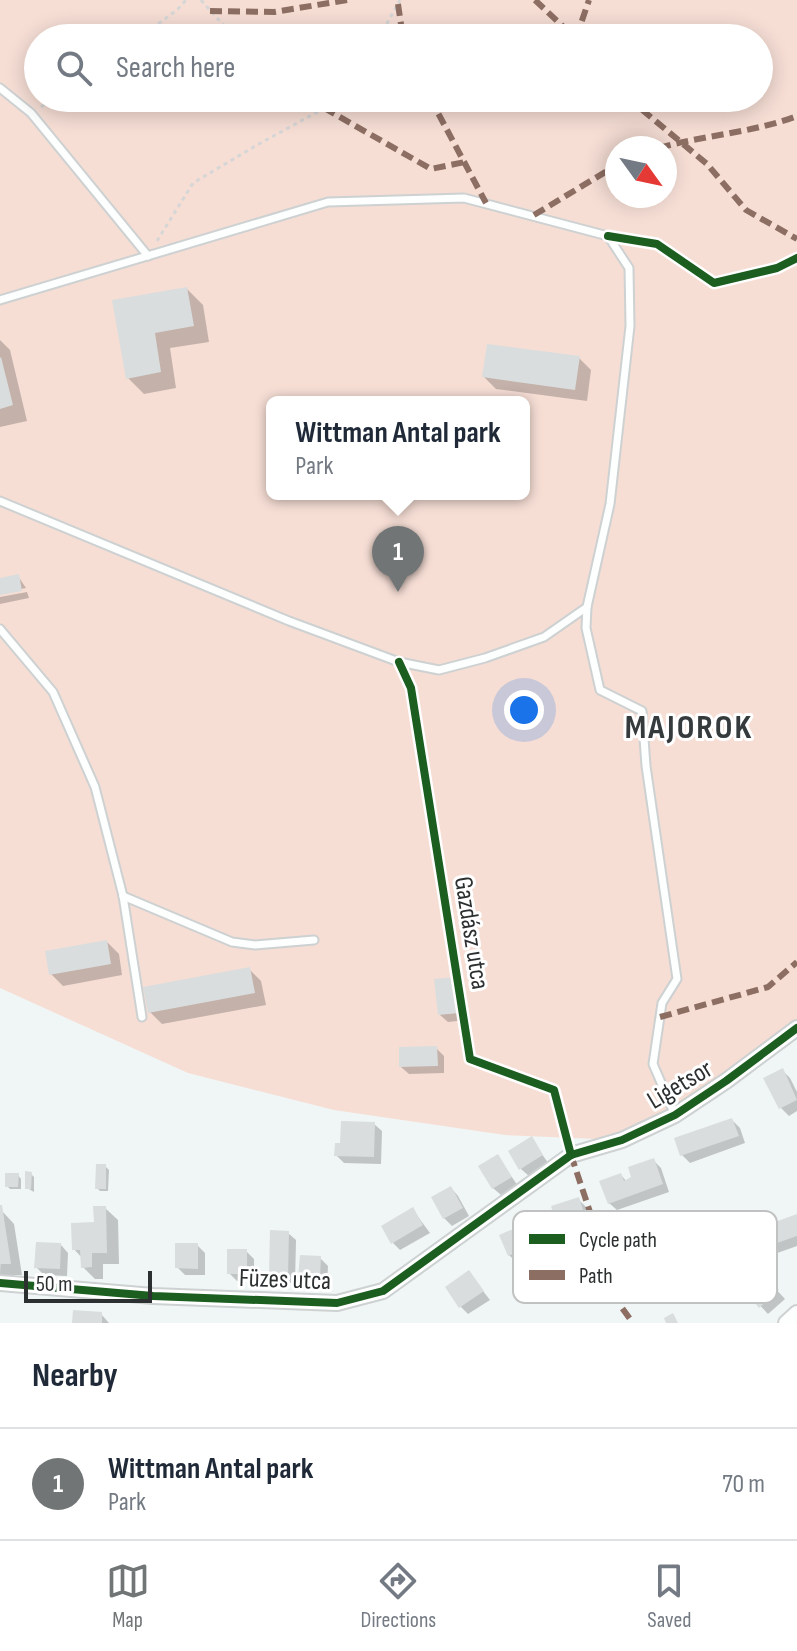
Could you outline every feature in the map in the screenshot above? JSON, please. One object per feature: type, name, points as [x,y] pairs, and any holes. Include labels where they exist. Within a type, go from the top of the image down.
[{"type":"street","name":"Ligetsor","points":[[571,1155],[622,1140],[675,1115],[797,1028]]},
{"type":"street","name":"Füzes utca","points":[[0,1283],[153,1296],[337,1303],[383,1291],[571,1155]]},
{"type":"street","points":[[786,1323],[797,1313]]},
{"type":"lane","points":[[0,88],[24,107]]},
{"type":"lane","points":[[30,112],[148,256]]},
{"type":"lane","points":[[0,300],[328,202],[464,198],[608,236],[629,268],[630,326],[610,504],[587,607],[586,628],[600,690],[642,711],[646,766],[677,979],[662,1003],[653,1064],[675,1115]]},
{"type":"lane","points":[[0,501],[275,615],[399,662],[439,670],[544,637],[587,607]]},
{"type":"lane","points":[[0,629],[53,692],[95,787],[123,896],[142,1017]]},
{"type":"lane","points":[[123,896],[232,942],[255,945],[314,940]]},
{"type":"path","points":[[158,24],[186,0]]},
{"type":"path","points":[[201,0],[222,24]]},
{"type":"path","points":[[387,24],[400,0]]},
{"type":"path","points":[[148,256],[193,183],[317,112]]},
{"type":"path","points":[[608,236],[657,244],[714,283],[777,268],[797,258]]},
{"type":"shaded area","points":[[0,0],[797,0],[797,1028],[760,1056],[622,1140],[505,1135],[334,1110],[188,1073],[0,988]]},
{"type":"building","points":[[187,287],[194,326],[155,333],[161,372],[126,379],[112,300]]},
{"type":"building","points":[[487,344],[580,356],[575,390],[482,377]]},
{"type":"building","points":[[0,358],[13,405],[0,409]]},
{"type":"building","points":[[19,574],[22,591],[0,595],[0,578]]},
{"type":"building","points":[[107,940],[111,964],[49,975],[45,951]]},
{"type":"building","points":[[250,967],[255,993],[148,1013],[143,987]]},
{"type":"building","points":[[455,977],[459,1013],[438,1015],[434,979]]},
{"type":"building","points":[[437,1046],[438,1066],[399,1067],[399,1047]]},
{"type":"building","points":[[783,1068],[797,1100],[779,1109],[763,1078]]},
{"type":"building","points":[[732,1118],[739,1136],[680,1156],[674,1138]]},
{"type":"building","points":[[341,1121],[375,1122],[374,1157],[334,1156],[335,1143],[340,1143]]},
{"type":"building","points":[[532,1136],[543,1155],[519,1170],[508,1151]]},
{"type":"building","points":[[498,1154],[512,1177],[492,1189],[478,1166]]},
{"type":"building","points":[[654,1158],[663,1184],[608,1204],[599,1181],[621,1173],[624,1181],[631,1177],[628,1167]]},
{"type":"building","points":[[96,1164],[106,1164],[106,1189],[95,1189]]},
{"type":"building","points":[[25,1171],[32,1172],[31,1189],[25,1189]]},
{"type":"building","points":[[5,1173],[19,1173],[18,1187],[5,1187]]},
{"type":"building","points":[[451,1186],[463,1208],[443,1219],[431,1197]]},
{"type":"building","points":[[579,1197],[583,1211],[552,1211],[551,1206]]},
{"type":"building","points":[[2,1205],[11,1264],[0,1264]]},
{"type":"building","points":[[93,1206],[106,1206],[107,1253],[92,1253],[92,1267],[81,1268],[80,1250],[72,1250],[71,1223],[94,1222]]},
{"type":"building","points":[[413,1207],[423,1225],[391,1244],[381,1226]]},
{"type":"building","points":[[797,1214],[797,1236],[777,1243],[777,1221]]},
{"type":"building","points":[[513,1229],[513,1254],[508,1256],[499,1235]]},
{"type":"building","points":[[270,1230],[289,1231],[288,1276],[269,1276]]},
{"type":"building","points":[[36,1242],[61,1243],[60,1269],[34,1268]]},
{"type":"building","points":[[175,1243],[198,1243],[198,1269],[175,1268]]},
{"type":"building","points":[[227,1249],[247,1249],[247,1274],[227,1274]]},
{"type":"building","points":[[300,1255],[321,1256],[320,1279],[298,1277]]},
{"type":"building","points":[[469,1270],[484,1291],[459,1308],[445,1287]]},
{"type":"building","points":[[73,1310],[102,1312],[102,1323],[72,1323]]},
{"type":"building","points":[[673,1313],[678,1323],[666,1323],[664,1318]]},
{"type":"marked path","points":[[210,11],[274,12],[347,0]]},
{"type":"marked path","points":[[535,0],[560,24]]},
{"type":"marked path","points":[[581,24],[589,0]]},
{"type":"marked path","points":[[398,4],[401,24]]},
{"type":"marked path","points":[[331,112],[431,169],[465,162]]},
{"type":"marked path","points":[[437,112],[486,203]]},
{"type":"marked path","points":[[645,112],[707,164],[746,210],[797,239]]},
{"type":"marked path","points":[[677,144],[797,116]]},
{"type":"marked path","points":[[534,215],[605,172]]},
{"type":"marked path","points":[[660,1017],[768,987],[797,962]]},
{"type":"marked path","points":[[571,1155],[590,1211]]},
{"type":"marked path","points":[[620,1303],[633,1323]]},
{"type":"cycle path","points":[[608,236],[657,244],[714,283],[777,268],[797,258]]},
{"type":"cycle path","name":"Gazdász utca","points":[[399,662],[411,688],[470,1059],[554,1090],[571,1155]]},
{"type":"cycle path","points":[[0,1283],[153,1296],[337,1303],[383,1291],[571,1155],[622,1140],[675,1115],[797,1028]]},
{"type":"place","name":"Wittman Antal park","points":[[398,592]]},
{"type":"district","name":"MAJOROK","points":[[689,727]]}]
